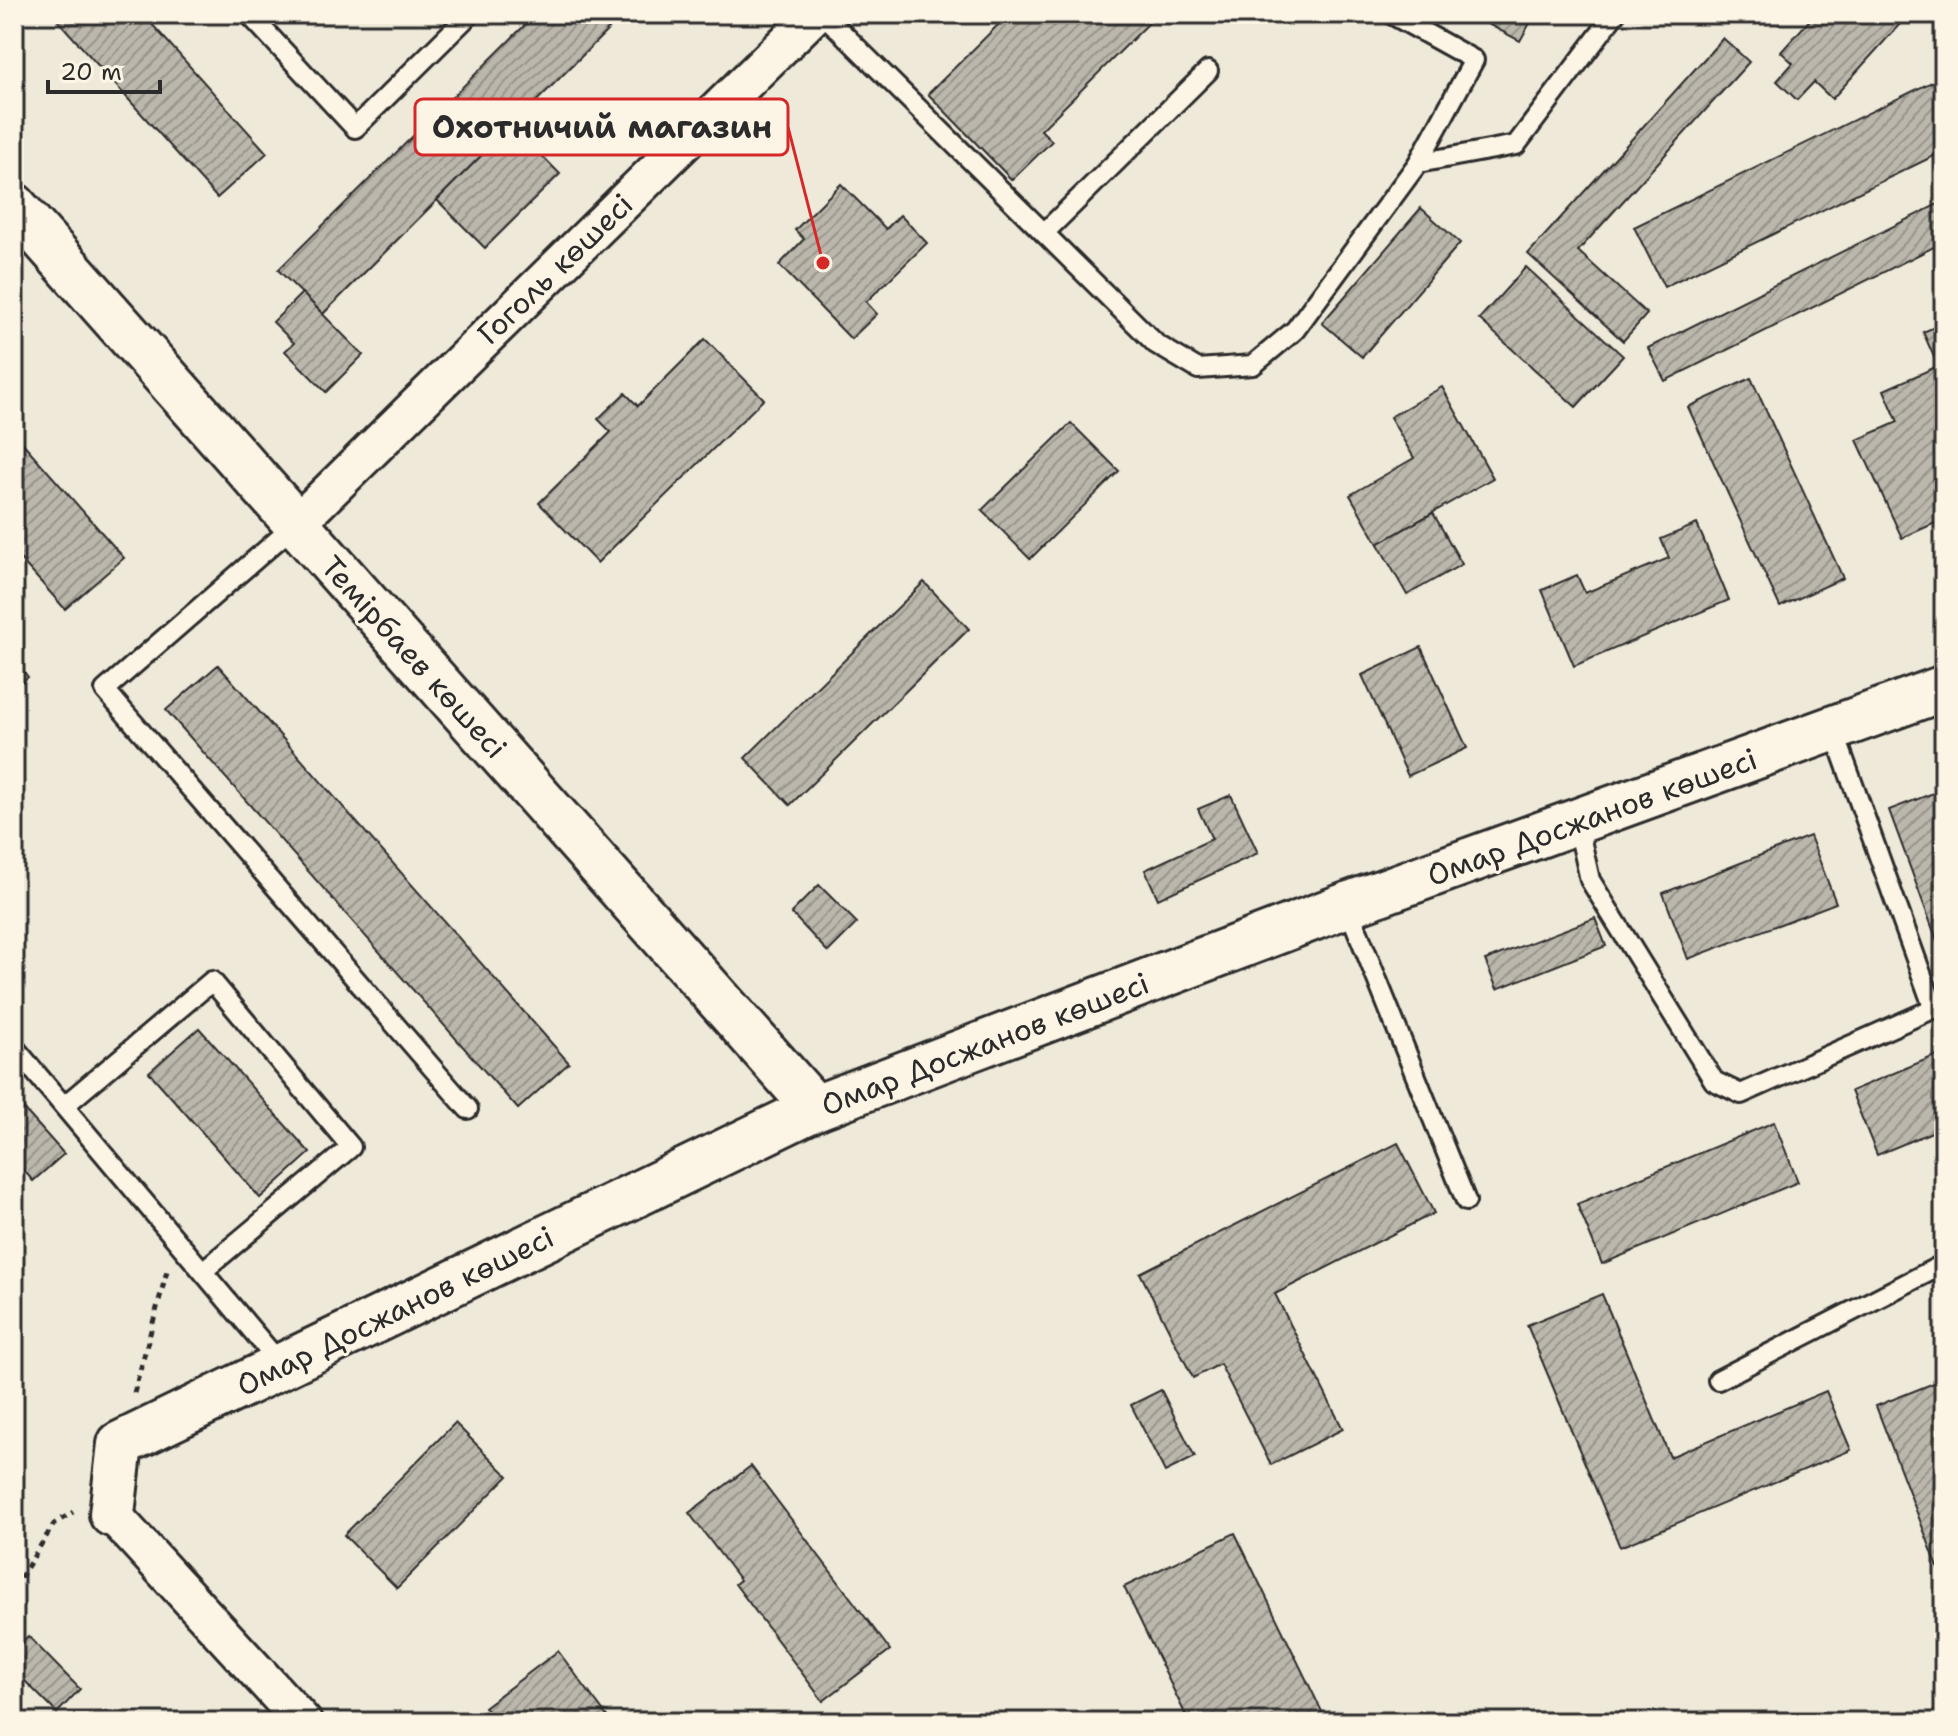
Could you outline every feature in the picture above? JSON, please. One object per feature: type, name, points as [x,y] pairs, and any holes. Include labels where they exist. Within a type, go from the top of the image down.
[{"type":"street","name":"Гоголь көшесі","points":[[296,524],[815,14]]},
{"type":"street","name":"Темірбаев көшесі","points":[[14,206],[815,1108]]},
{"type":"street","name":"Омар Досжанов көшесі","points":[[120,1444],[815,1108],[1347,905],[1944,688]]},
{"type":"street","points":[[120,1444],[112,1514],[303,1722]]},
{"type":"lane","points":[[249,14],[355,128],[470,14]]},
{"type":"lane","points":[[823,14],[1156,344],[1198,369],[1253,365],[1295,330],[1418,163],[1474,60],[1391,14]]},
{"type":"lane","points":[[1418,163],[1516,145],[1615,14]]},
{"type":"lane","points":[[1044,233],[1208,71]]},
{"type":"lane","points":[[296,524],[105,690],[468,1109]]},
{"type":"lane","points":[[1577,822],[1590,880],[1714,1081],[1741,1094],[1939,1006],[1833,729]]},
{"type":"lane","points":[[1347,905],[1466,1201]]},
{"type":"lane","points":[[64,1106],[212,981],[351,1147],[203,1271]]},
{"type":"lane","points":[[14,1047],[282,1366]]},
{"type":"lane","points":[[1718,1380],[1944,1264]]},
{"type":"path","points":[[120,1444],[176,1240]]},
{"type":"path","points":[[14,1588],[54,1524],[80,1508],[112,1514]]},
{"type":"building","points":[[52,14],[143,14],[267,153],[217,198]]},
{"type":"building","points":[[536,14],[624,14],[323,314],[278,270]]},
{"type":"building","points":[[1009,14],[1158,14],[1041,130],[1052,141],[1012,180],[928,94]]},
{"type":"building","points":[[1469,14],[1535,14],[1520,41]]},
{"type":"building","points":[[1815,14],[1909,14],[1832,99],[1814,82],[1797,100],[1777,81],[1793,63],[1781,52]]},
{"type":"building","points":[[1723,38],[1749,62],[1578,251],[1647,314],[1623,341],[1528,254]]},
{"type":"building","points":[[1944,76],[1944,151],[1664,287],[1634,227]]},
{"type":"building","points":[[512,125],[560,174],[485,248],[437,200]]},
{"type":"building","points":[[841,184],[886,229],[900,215],[927,243],[866,302],[877,314],[851,339],[779,265],[804,239],[795,230]]},
{"type":"building","points":[[1944,201],[1944,242],[1665,381],[1648,348]]},
{"type":"building","points":[[1421,208],[1460,243],[1362,357],[1322,323]]},
{"type":"building","points":[[1526,267],[1623,356],[1576,407],[1479,319]]},
{"type":"building","points":[[302,293],[363,355],[326,392],[285,351],[294,343],[273,322]]},
{"type":"building","points":[[1944,323],[1944,519],[1902,538],[1857,440],[1898,422],[1884,390],[1938,366],[1923,332]]},
{"type":"building","points":[[705,339],[764,399],[597,563],[539,503],[611,432],[598,419],[625,393],[638,406]]},
{"type":"building","points":[[1751,378],[1843,578],[1780,607],[1688,407]]},
{"type":"building","points":[[1442,387],[1493,478],[1378,544],[1350,495],[1414,458],[1390,417]]},
{"type":"building","points":[[1071,423],[1119,471],[1030,559],[982,510]]},
{"type":"building","points":[[14,433],[124,558],[65,609],[14,552]]},
{"type":"building","points":[[1433,513],[1462,564],[1407,595],[1378,544]]},
{"type":"building","points":[[1697,524],[1729,600],[1574,666],[1542,590],[1577,575],[1585,593],[1669,558],[1661,539]]},
{"type":"building","points":[[924,582],[969,629],[790,805],[745,758]]},
{"type":"building","points":[[1421,647],[1467,748],[1408,776],[1362,675]]},
{"type":"building","points":[[14,659],[28,677],[14,688]]},
{"type":"building","points":[[218,665],[569,1063],[518,1109],[166,710]]},
{"type":"building","points":[[1944,789],[1944,953],[1942,954],[1889,810]]},
{"type":"building","points":[[1231,795],[1258,853],[1158,899],[1145,870],[1212,839],[1198,809]]},
{"type":"building","points":[[1810,836],[1836,903],[1688,959],[1663,893]]},
{"type":"building","points":[[819,885],[857,923],[828,952],[791,913]]},
{"type":"building","points":[[1595,918],[1606,946],[1497,989],[1485,960]]},
{"type":"building","points":[[199,1028],[310,1153],[260,1198],[149,1072]]},
{"type":"building","points":[[1944,1052],[1944,1127],[1877,1155],[1851,1091]]},
{"type":"building","points":[[14,1098],[64,1154],[33,1181],[14,1159]]},
{"type":"building","points":[[1774,1122],[1798,1182],[1602,1264],[1577,1204]]},
{"type":"building","points":[[1398,1143],[1434,1213],[1275,1294],[1343,1429],[1271,1465],[1220,1364],[1193,1378],[1140,1273]]},
{"type":"building","points":[[1602,1294],[1670,1457],[1826,1391],[1851,1450],[1620,1547],[1527,1325]]},
{"type":"building","points":[[1944,1379],[1944,1583],[1876,1406]]},
{"type":"building","points":[[1161,1390],[1195,1457],[1165,1472],[1131,1405]]},
{"type":"building","points":[[455,1423],[508,1476],[397,1588],[344,1535]]},
{"type":"building","points":[[751,1466],[890,1650],[823,1701],[735,1584],[740,1580],[689,1513]]},
{"type":"building","points":[[1235,1533],[1327,1722],[1189,1722],[1124,1587]]},
{"type":"building","points":[[28,1636],[80,1689],[57,1713],[14,1670],[14,1650]]},
{"type":"building","points":[[558,1651],[611,1722],[495,1722],[484,1707]]},
{"type":"place","name":"Охотничий магазин","points":[[823,263]]}]
